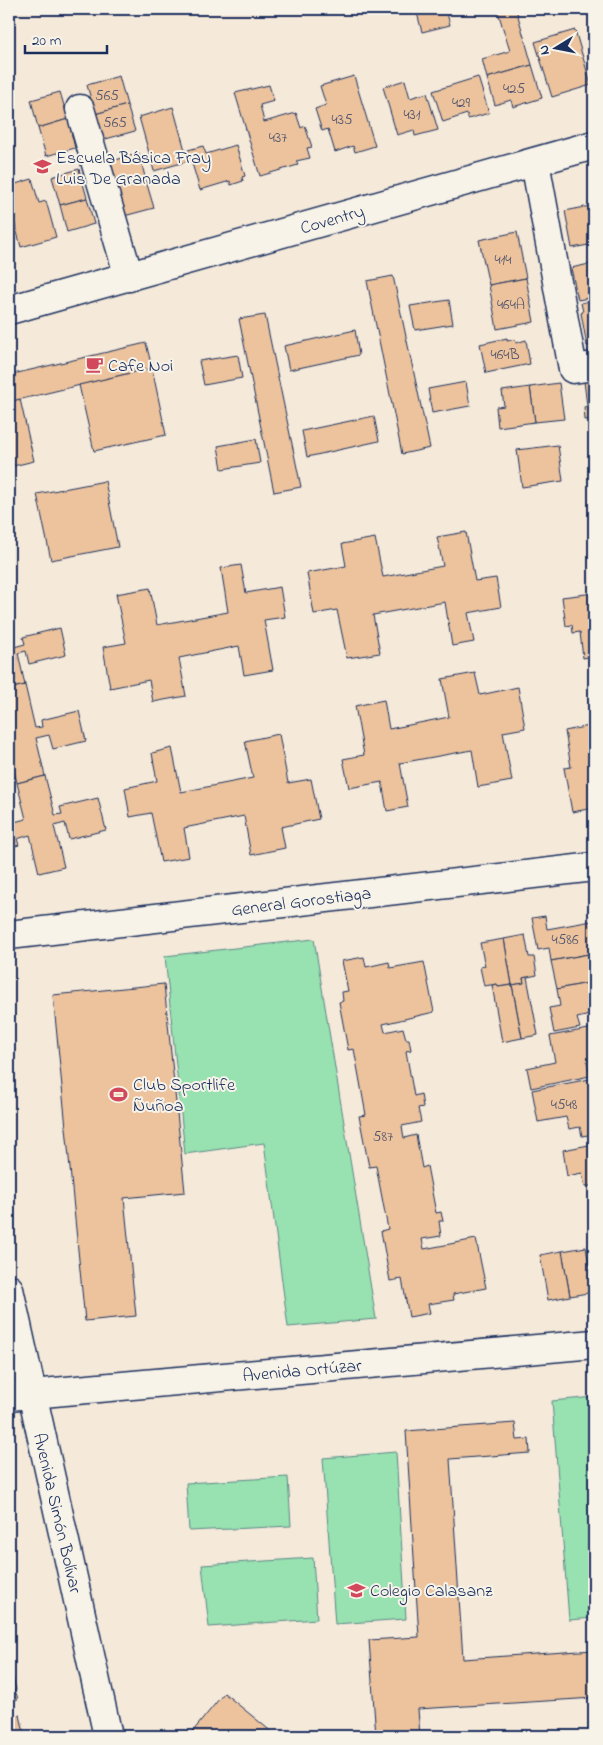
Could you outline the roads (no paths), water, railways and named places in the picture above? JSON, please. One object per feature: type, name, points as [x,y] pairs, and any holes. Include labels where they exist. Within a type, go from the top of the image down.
[{"type":"street","points":[[80,109],[129,277]]},
{"type":"street","name":"Coventry","points":[[9,310],[594,145]]},
{"type":"street","points":[[535,162],[573,369],[594,366]]},
{"type":"street","name":"General Gorostiaga","points":[[9,935],[594,867]]},
{"type":"street","name":"Avenida Simón Bolívar","points":[[9,1289],[20,1395],[108,1736]]},
{"type":"street","name":"Avenida Ortúzar","points":[[20,1395],[594,1344]]},
{"type":"place","name":"Escuela Básica Fray Luis De Granada","points":[[42,167]]},
{"type":"place","name":"Cafe Noi","points":[[94,365]]},
{"type":"place","name":"Club Sportlife Ñuñoa","points":[[119,1094]]},
{"type":"place","name":"Colegio Calasanz","points":[[356,1590]]}]
